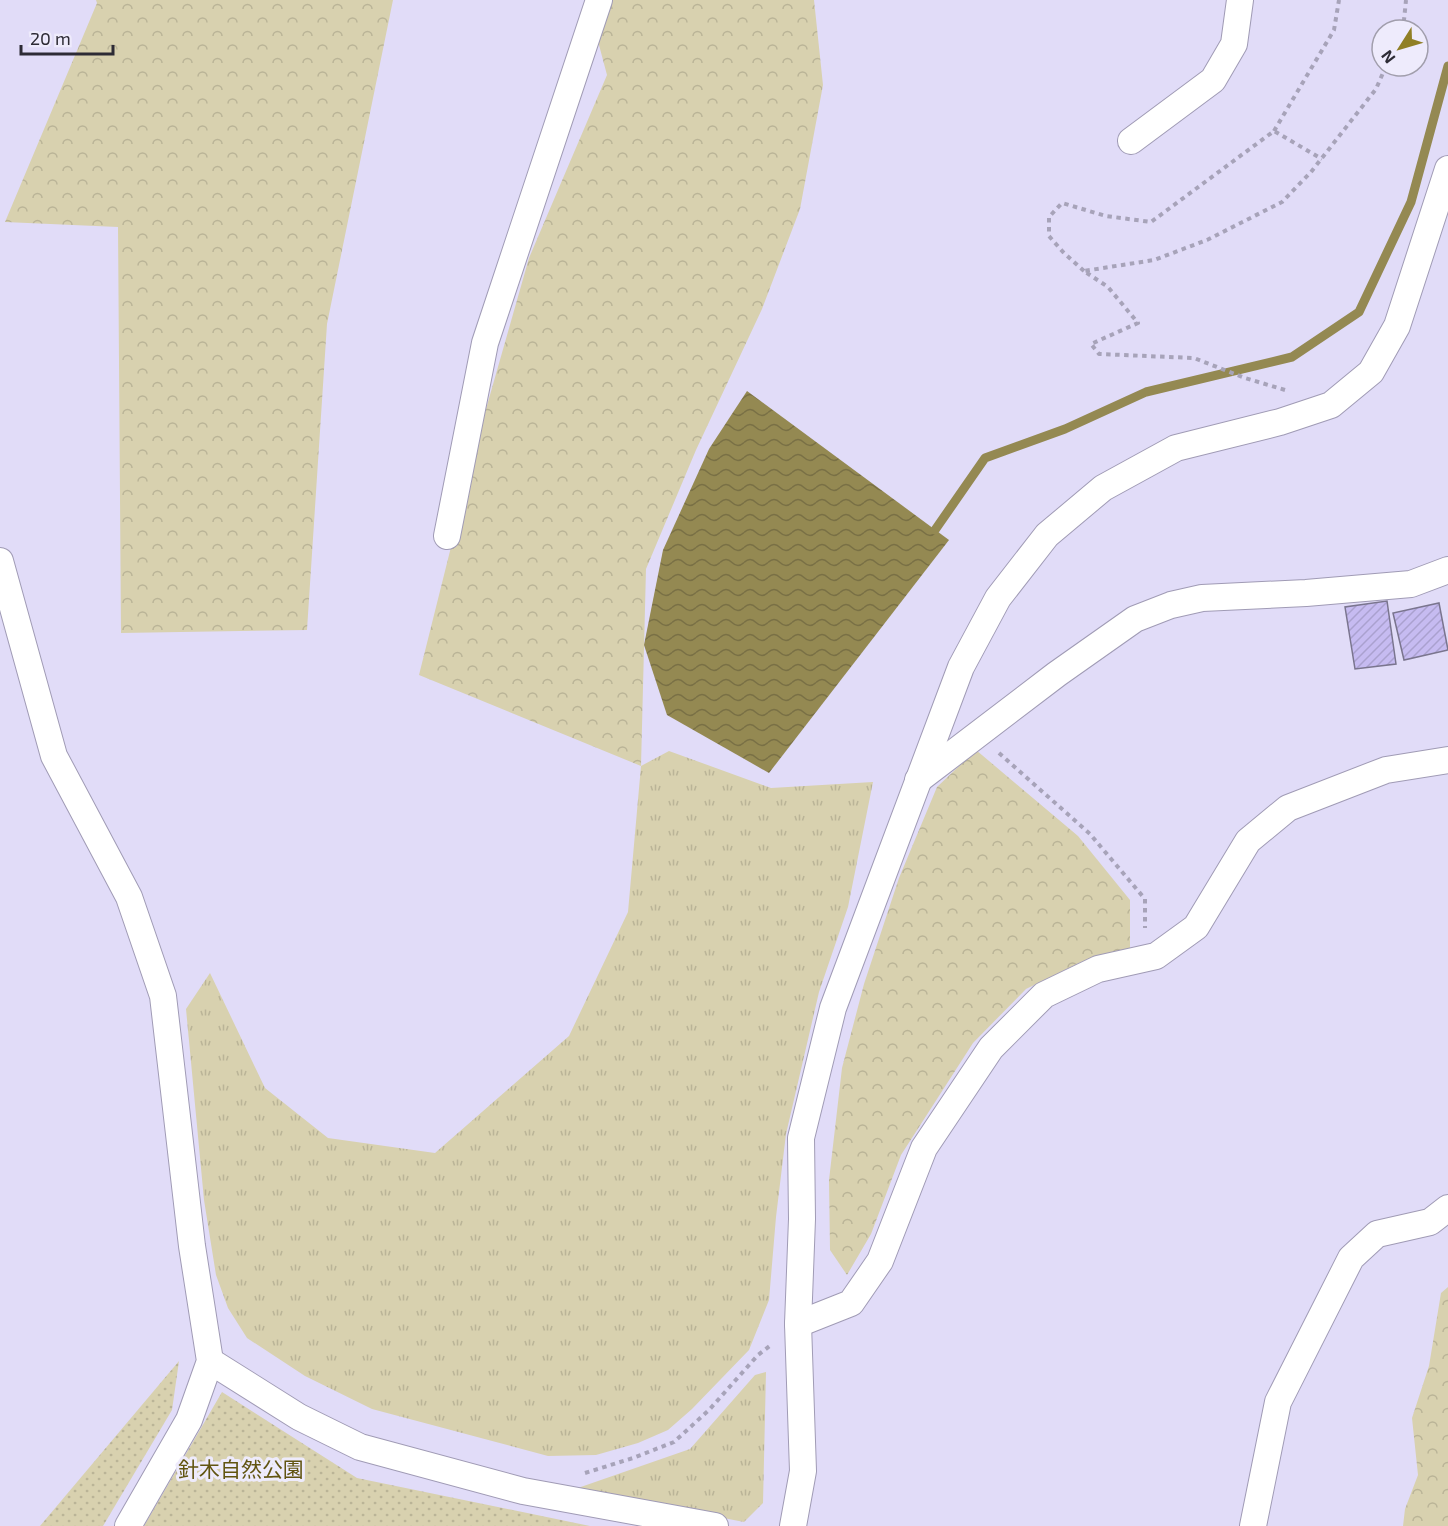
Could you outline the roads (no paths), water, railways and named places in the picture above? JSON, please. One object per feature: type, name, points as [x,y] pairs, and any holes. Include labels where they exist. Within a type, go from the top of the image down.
[{"type":"street","points":[[447,536],[485,343],[598,0]]},
{"type":"street","points":[[1131,141],[1213,80],[1234,44],[1240,0]]},
{"type":"street","points":[[793,1526],[803,1471],[798,1324],[802,1219],[801,1138],[833,1008],[961,666],[998,598],[1047,535],[1103,488],[1176,448],[1280,422],[1331,405],[1371,372],[1397,326],[1448,169]]},
{"type":"street","points":[[0,561],[54,756],[129,897],[163,996],[192,1246],[210,1361],[189,1420],[128,1526]]},
{"type":"street","points":[[918,780],[1135,619],[1171,605],[1202,598],[1306,593],[1411,584],[1448,570]]},
{"type":"street","points":[[798,1324],[851,1303],[880,1261],[924,1148],[991,1048],[1044,995],[1098,969],[1156,956],[1196,927],[1248,841],[1288,808],[1386,770],[1448,760]]},
{"type":"street","points":[[1253,1526],[1278,1402],[1351,1258],[1377,1234],[1430,1222],[1448,1208]]},
{"type":"street","points":[[210,1361],[299,1417],[360,1447],[523,1491],[714,1526]]},
{"type":"water","points":[[747,391],[949,540],[769,773],[667,715],[644,645],[663,550],[709,449]]},
{"type":"waterway","points":[[935,530],[985,458],[1065,429],[1146,392],[1292,357],[1359,312],[1411,202],[1448,66]]},
{"type":"park label","name":"針木自然公園","points":[[241,1470]]}]
